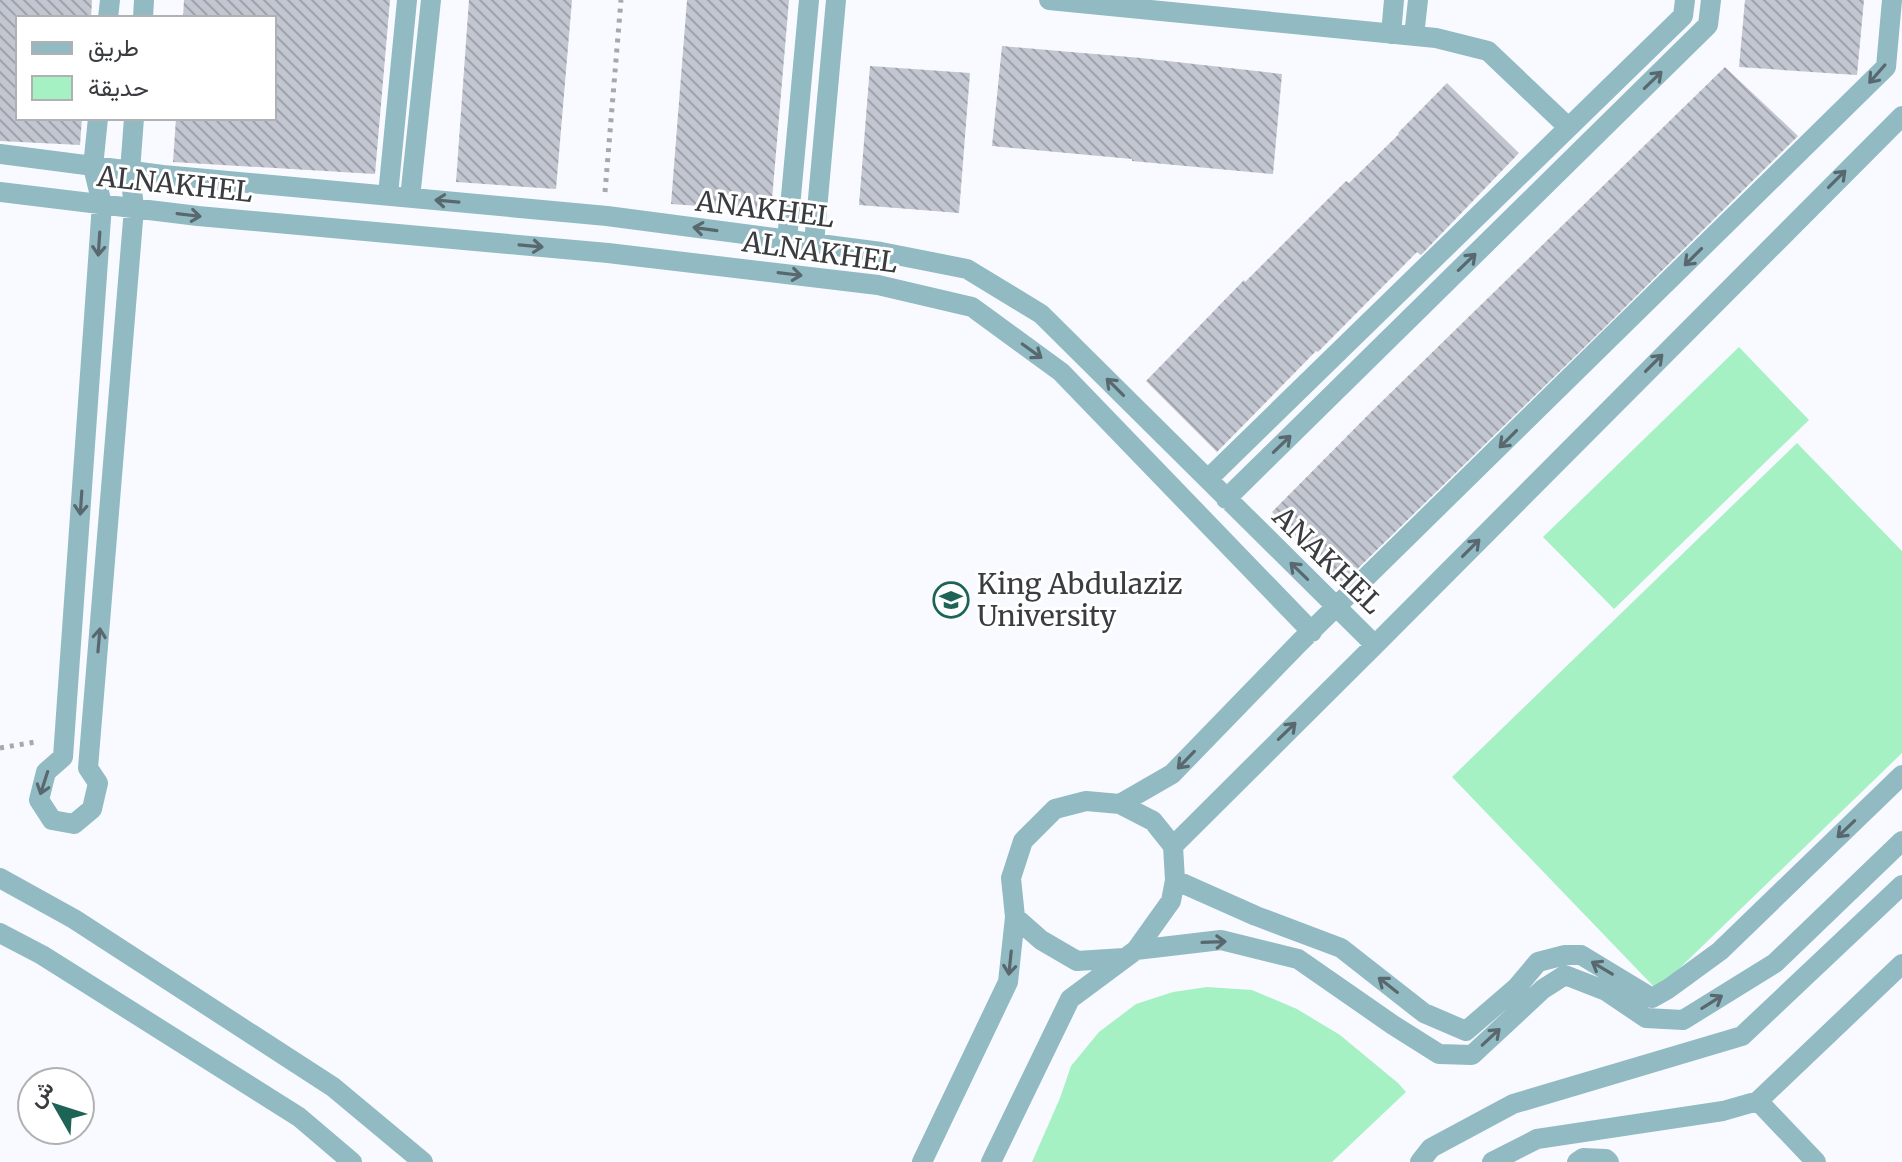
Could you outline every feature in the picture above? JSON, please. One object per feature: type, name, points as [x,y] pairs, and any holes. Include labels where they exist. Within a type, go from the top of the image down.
[{"type":"street","points":[[388,195],[407,0]]},
{"type":"street","points":[[410,198],[431,0]]},
{"type":"street","points":[[787,240],[809,0]]},
{"type":"street","points":[[814,243],[836,0]]},
{"type":"street","points":[[1049,0],[1126,4],[1436,38],[1488,51],[1568,127]]},
{"type":"street","points":[[1391,34],[1394,0]]},
{"type":"street","points":[[1414,36],[1418,0]]},
{"type":"street","points":[[1208,479],[1683,16],[1685,0]]},
{"type":"street","points":[[1226,499],[1708,25],[1711,0]]},
{"type":"street","points":[[1120,804],[1172,774],[1299,643],[1886,67],[1892,0]]},
{"type":"street","points":[[1173,846],[1902,116]]},
{"type":"street","points":[[98,120],[93,167],[102,204],[63,757],[46,772],[39,800],[52,820],[74,824],[92,809],[98,783],[88,768],[134,208],[130,171],[134,120]]},
{"type":"street","name":"ANAKHEL","points":[[0,154],[130,171],[607,216],[881,252],[967,269],[1041,314],[1375,645]]},
{"type":"street","name":"ALNAKHEL","points":[[0,192],[198,216],[656,259],[878,285],[972,307],[1061,372],[1312,632]]},
{"type":"street","points":[[1175,880],[1256,916],[1341,948],[1424,1013],[1466,1031],[1517,987],[1538,962],[1565,955],[1581,955],[1652,998],[1668,989],[1720,951],[1902,775]]},
{"type":"street","points":[[922,1162],[1008,982],[1015,917],[1011,878],[1023,841],[1055,809],[1086,801],[1120,804],[1153,821],[1173,846],[1175,880],[1171,901],[1131,954],[1070,999],[991,1162]]},
{"type":"street","points":[[1015,917],[1041,940],[1077,961],[1221,940],[1298,959],[1439,1054],[1472,1055],[1543,989],[1565,975],[1606,991],[1646,1018],[1683,1020],[1775,963],[1902,841]]},
{"type":"street","points":[[0,878],[74,919],[333,1087],[423,1162]]},
{"type":"street","points":[[1420,1162],[1431,1148],[1513,1104],[1742,1036],[1902,885]]},
{"type":"street","points":[[0,933],[42,955],[299,1117],[352,1162]]},
{"type":"street","points":[[1492,1162],[1537,1139],[1723,1111],[1758,1101],[1902,964]]},
{"type":"street","points":[[1758,1101],[1816,1162]]},
{"type":"street","points":[[1577,1162],[1583,1158],[1606,1159],[1609,1162]]},
{"type":"path","points":[[605,192],[621,0]]},
{"type":"path","points":[[0,748],[35,742]]},
{"type":"green space","points":[[1739,347],[1809,420],[1614,609],[1543,537]]},
{"type":"green space","points":[[1797,443],[1902,551],[1902,753],[1657,990],[1452,777]]},
{"type":"green space","points":[[1207,987],[1252,990],[1297,1009],[1340,1035],[1406,1092],[1332,1162],[1032,1162],[1071,1066],[1099,1032],[1136,1004],[1173,992]]},
{"type":"building","points":[[0,0],[92,0],[91,16],[16,16],[16,120],[82,120],[80,145],[0,141]]},
{"type":"building","points":[[184,0],[390,0],[375,174],[173,162],[176,120],[276,120],[276,16],[183,16]]},
{"type":"building","points":[[469,0],[572,0],[556,189],[456,182]]},
{"type":"building","points":[[687,0],[789,0],[771,211],[671,204]]},
{"type":"building","points":[[1745,0],[1864,0],[1857,75],[1739,67]]},
{"type":"building","points":[[1002,46],[1282,74],[1273,174],[992,146]]},
{"type":"building","points":[[870,66],[970,73],[959,213],[859,205]]},
{"type":"building","points":[[1725,67],[1798,136],[1343,583],[1272,512]]},
{"type":"building","points":[[1447,83],[1519,153],[1421,255],[1417,252],[1217,452],[1146,381],[1244,280],[1346,181],[1349,183]]},
{"type":"place","name":"King Abdulaziz University","points":[[951,600]]}]
